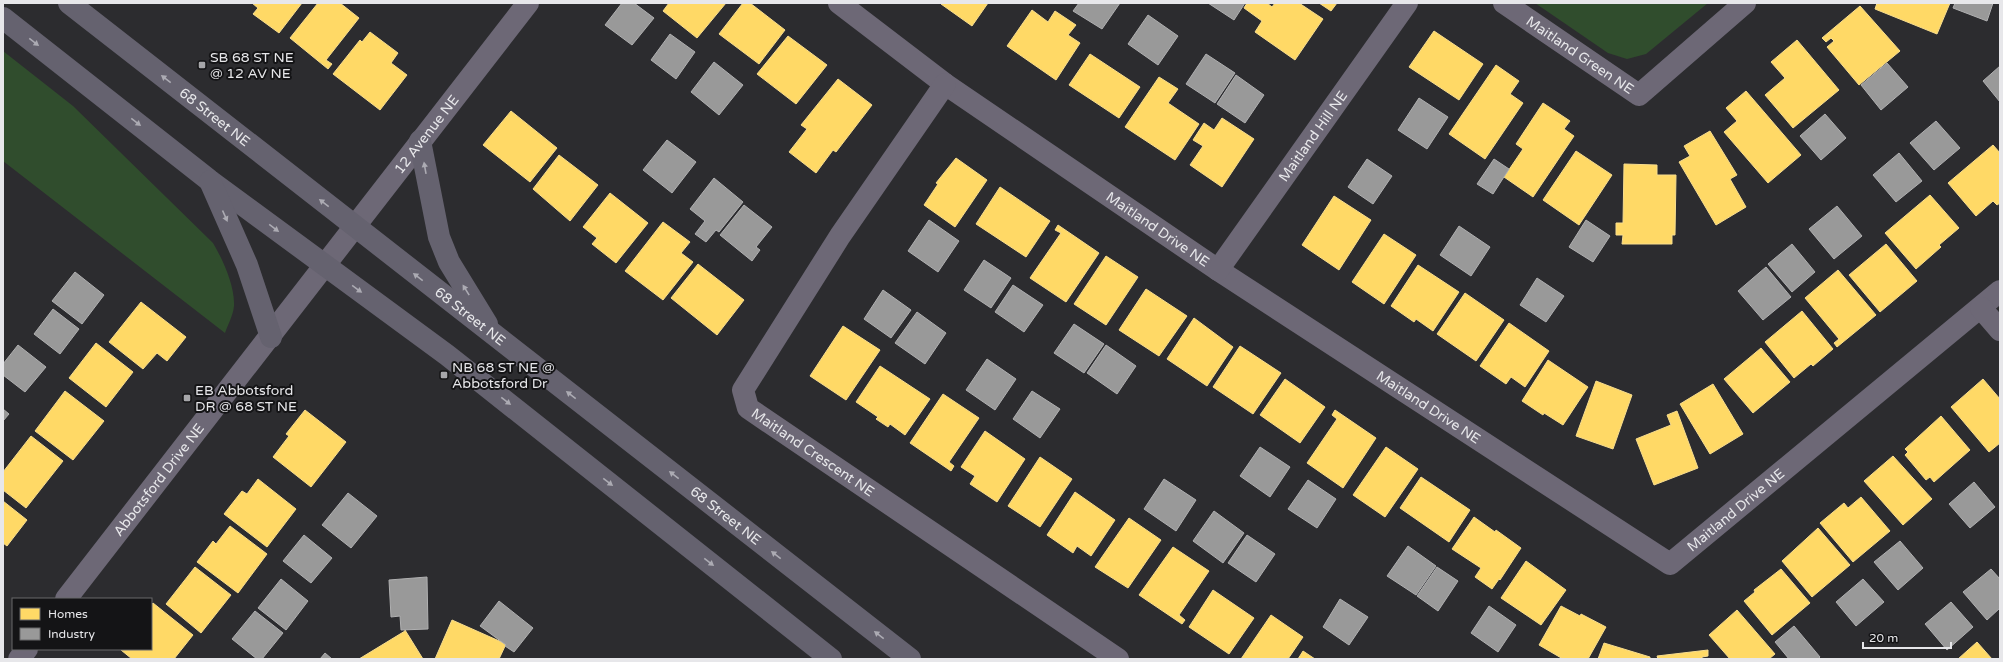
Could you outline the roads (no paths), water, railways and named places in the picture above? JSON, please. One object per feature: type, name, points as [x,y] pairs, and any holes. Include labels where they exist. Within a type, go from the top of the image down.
[{"type":"main road","name":"68 Street NE","points":[[69,3],[354,227],[910,659]]},
{"type":"main road","points":[[3,18],[209,180],[447,355],[831,659]]},
{"type":"main road","points":[[420,141],[439,237],[449,262],[494,335]]},
{"type":"main road","points":[[209,180],[247,264],[270,337]]},
{"type":"street","name":"12 Avenue NE","points":[[326,266],[420,141],[528,3]]},
{"type":"street","name":"Maitland Drive NE","points":[[839,3],[945,84],[1218,270],[1670,564],[2000,291]]},
{"type":"street","name":"Maitland Hill NE","points":[[1218,270],[1407,3]]},
{"type":"street","name":"Maitland Green NE","points":[[1504,3],[1639,95],[1745,3]]},
{"type":"street","name":"Maitland Crescent NE","points":[[945,84],[840,236],[743,390],[748,408],[1118,659]]},
{"type":"street","name":"Abbotsford Drive NE","points":[[67,598],[326,266]]},
{"type":"street","points":[[1981,308],[2000,330]]},
{"type":"street","points":[[19,659],[26,650]]},
{"type":"place","name":"SB 68 ST NE @ 12 AV NE","points":[[202,65]]},
{"type":"place","name":"NB 68 ST NE @ Abbotsford Dr","points":[[444,375]]},
{"type":"place","name":"EB Abbotsford DR @ 68 ST NE","points":[[187,398]]}]
